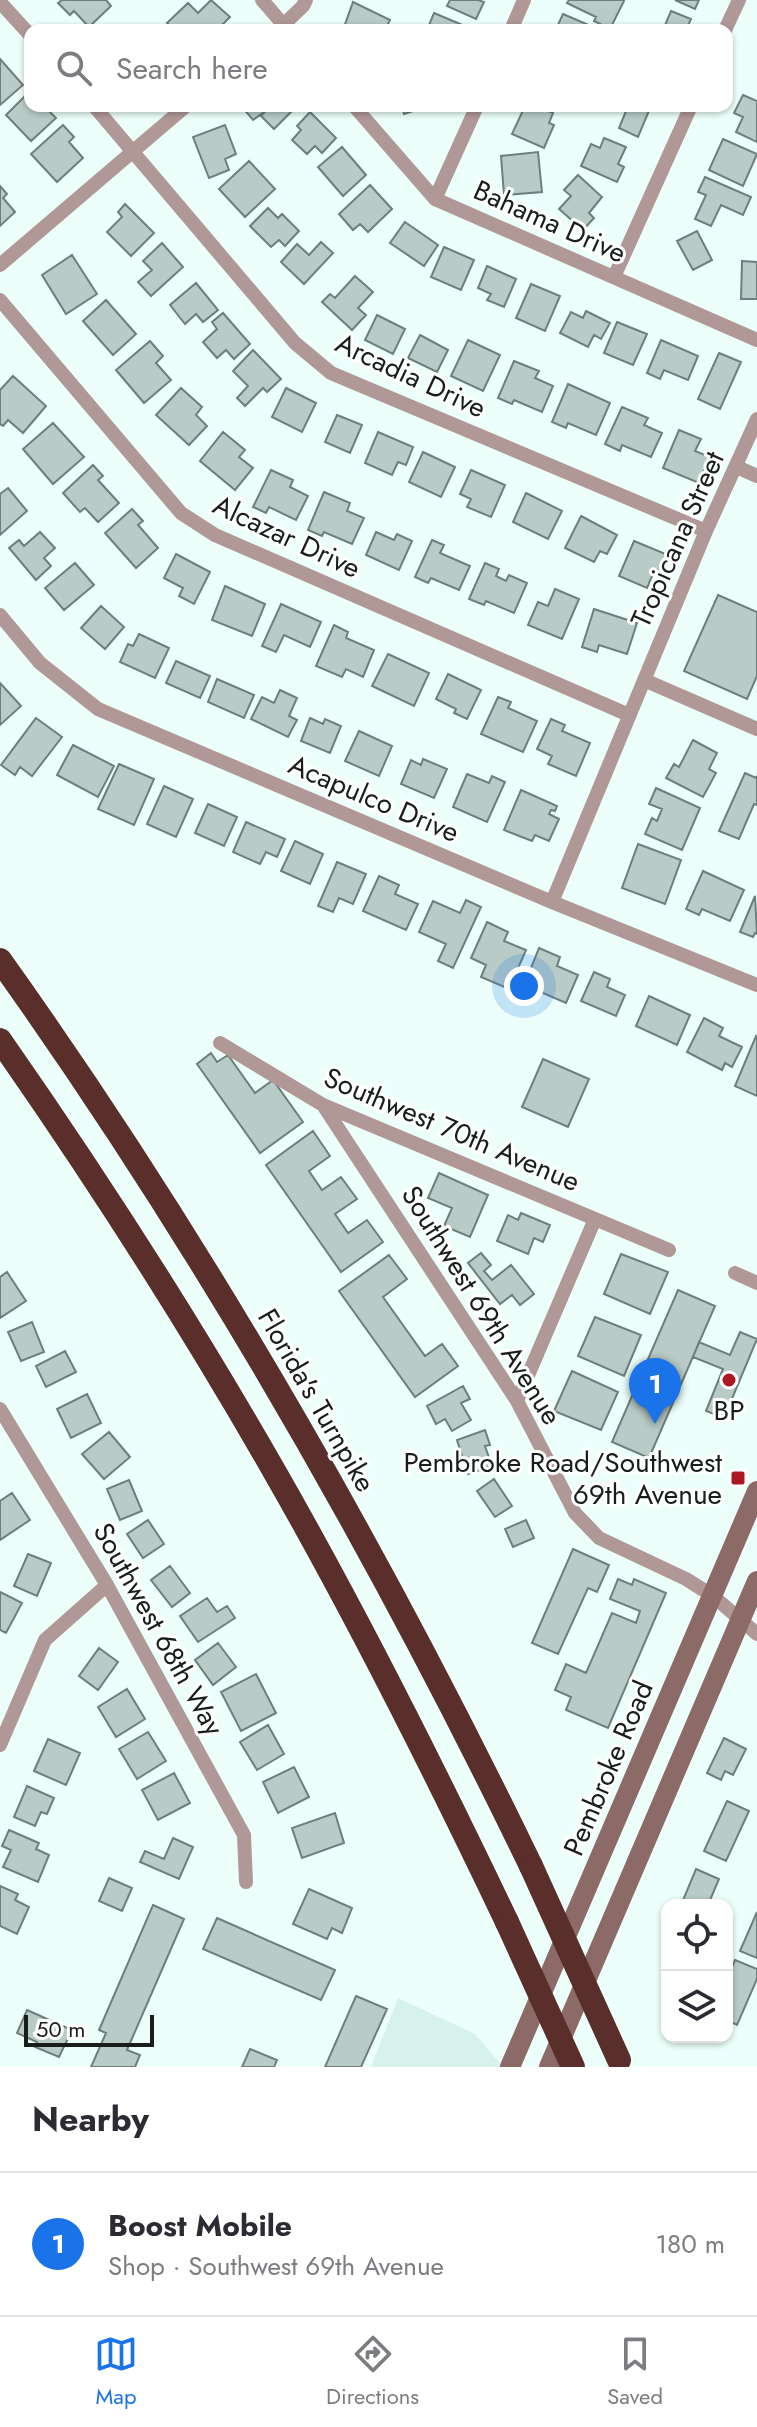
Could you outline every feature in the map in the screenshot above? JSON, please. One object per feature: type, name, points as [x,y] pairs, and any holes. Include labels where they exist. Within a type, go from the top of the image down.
[{"type":"highway","name":"Florida's Turnpike","points":[[0,960],[137,1158],[317,1457],[437,1675],[531,1866],[620,2064]]},
{"type":"highway","points":[[0,1040],[139,1247],[273,1469],[391,1685],[507,1922],[573,2067]]},
{"type":"main road","name":"Pembroke Road","points":[[510,2067],[757,1491]]},
{"type":"main road","points":[[549,2067],[757,1581]]},
{"type":"street","points":[[262,0],[280,24]]},
{"type":"street","points":[[287,24],[306,0]]},
{"type":"street","points":[[514,24],[524,0]]},
{"type":"street","points":[[728,24],[739,0]]},
{"type":"street","points":[[0,2],[24,28]]},
{"type":"street","name":"Arcadia Drive","points":[[99,112],[295,343],[331,373],[706,531]]},
{"type":"street","points":[[0,265],[179,112]]},
{"type":"street","name":"Bahama Drive","points":[[359,112],[435,199],[757,340]]},
{"type":"street","points":[[435,199],[474,112]]},
{"type":"street","points":[[614,277],[688,112]]},
{"type":"street","name":"Alcazar Drive","points":[[0,300],[181,513],[215,535],[629,715]]},
{"type":"street","name":"Tropicana Street","points":[[552,902],[706,531],[757,419]]},
{"type":"street","points":[[737,467],[757,476]]},
{"type":"street","name":"Acapulco Drive","points":[[0,615],[40,663],[98,709],[552,902],[757,985]]},
{"type":"street","points":[[644,680],[757,729]]},
{"type":"street","name":"Southwest 70th Avenue","points":[[220,1043],[323,1105],[669,1250]]},
{"type":"street","name":"Southwest 69th Avenue","points":[[323,1105],[517,1401],[575,1513],[599,1538],[686,1579],[713,1596],[757,1634]]},
{"type":"street","points":[[517,1401],[595,1219]]},
{"type":"street","points":[[735,1273],[757,1283]]},
{"type":"street","name":"Southwest 68th Way","points":[[0,1409],[107,1585],[244,1835],[246,1882]]},
{"type":"street","points":[[0,1745],[45,1640],[107,1585]]},
{"type":"shaded area","points":[[398,1998],[475,2034],[503,2067],[371,2067]]},
{"type":"building","points":[[62,0],[106,0],[111,6],[92,24],[86,24],[74,11],[70,15],[58,3]]},
{"type":"building","points":[[211,0],[230,17],[223,24],[167,23],[188,3],[198,13]]},
{"type":"building","points":[[450,0],[484,2],[476,19],[447,6]]},
{"type":"building","points":[[569,0],[624,1],[612,24],[600,24],[594,21],[596,17],[567,3]]},
{"type":"building","points":[[675,0],[699,0],[695,9]]},
{"type":"building","points":[[353,2],[390,20],[388,24],[345,24]]},
{"type":"building","points":[[671,11],[691,19],[689,24],[666,24]]},
{"type":"building","points":[[434,13],[460,24],[429,24]]},
{"type":"building","points":[[563,14],[586,24],[558,24]]},
{"type":"building","points":[[0,59],[23,85],[0,105]]},
{"type":"building","points":[[743,95],[757,101],[757,142],[736,132],[743,117],[734,113]]},
{"type":"building","points":[[24,97],[24,112],[50,112],[56,118],[31,141],[6,115]]},
{"type":"building","points":[[246,112],[264,112],[253,120]]},
{"type":"building","points":[[265,112],[291,112],[274,129],[261,116]]},
{"type":"building","points":[[310,112],[336,138],[322,153],[315,146],[307,154],[292,140],[301,130],[297,126]]},
{"type":"building","points":[[522,112],[553,113],[549,123],[554,125],[544,148],[512,134]]},
{"type":"building","points":[[626,112],[648,112],[638,137],[619,128]]},
{"type":"building","points":[[63,125],[74,137],[69,142],[83,158],[57,182],[31,154]]},
{"type":"building","points":[[225,125],[236,154],[225,159],[229,170],[209,178],[193,137]]},
{"type":"building","points":[[604,138],[626,147],[618,164],[624,167],[617,182],[581,166],[591,144],[600,148]]},
{"type":"building","points":[[723,139],[757,154],[743,186],[709,170]]},
{"type":"building","points":[[342,147],[366,175],[343,196],[318,167]]},
{"type":"building","points":[[538,152],[542,192],[504,195],[501,156]]},
{"type":"building","points":[[249,161],[275,189],[245,217],[219,189]]},
{"type":"building","points":[[578,175],[602,197],[589,213],[594,218],[583,230],[559,209],[571,196],[564,190]]},
{"type":"building","points":[[705,177],[751,197],[743,215],[721,205],[711,226],[695,219],[706,195],[698,192]]},
{"type":"building","points":[[370,185],[392,209],[368,232],[360,224],[353,230],[339,214]]},
{"type":"building","points":[[0,186],[7,194],[3,198],[15,212],[0,226]]},
{"type":"building","points":[[125,204],[154,233],[131,256],[107,232],[122,217],[118,212]]},
{"type":"building","points":[[268,208],[278,218],[282,214],[299,231],[285,246],[279,240],[271,247],[250,226]]},
{"type":"building","points":[[405,222],[438,245],[424,266],[390,243]]},
{"type":"building","points":[[697,231],[712,260],[693,270],[677,241]]},
{"type":"building","points":[[321,242],[333,253],[304,284],[281,262],[297,244],[309,255]]},
{"type":"building","points":[[162,243],[183,267],[151,296],[138,282],[152,270],[143,261]]},
{"type":"building","points":[[444,247],[474,260],[461,290],[431,277]]},
{"type":"building","points":[[72,255],[97,294],[66,314],[42,275]]},
{"type":"building","points":[[742,261],[757,262],[757,299],[741,299]]},
{"type":"building","points":[[487,266],[516,279],[504,307],[487,300],[491,294],[478,288]]},
{"type":"building","points":[[355,276],[373,292],[358,308],[366,315],[352,330],[322,302],[330,294],[335,298]]},
{"type":"building","points":[[196,283],[218,310],[203,322],[196,314],[185,324],[170,305]]},
{"type":"building","points":[[531,284],[560,296],[545,331],[516,318]]},
{"type":"building","points":[[106,300],[136,334],[113,355],[83,321]]},
{"type":"building","points":[[586,311],[610,323],[601,339],[594,335],[588,347],[560,333],[571,312],[583,318]]},
{"type":"building","points":[[223,313],[250,344],[234,359],[226,350],[217,358],[203,342],[217,329],[212,322]]},
{"type":"building","points":[[377,315],[405,329],[393,354],[365,340]]},
{"type":"building","points":[[617,322],[647,334],[633,365],[604,353]]},
{"type":"building","points":[[420,335],[448,350],[437,372],[408,358]]},
{"type":"building","points":[[468,340],[500,355],[483,391],[451,376]]},
{"type":"building","points":[[661,340],[698,356],[688,380],[664,370],[660,379],[647,373]]},
{"type":"building","points":[[150,341],[163,356],[156,363],[171,380],[144,403],[116,370]]},
{"type":"building","points":[[253,350],[281,379],[267,392],[263,388],[245,406],[237,398],[248,386],[233,371]]},
{"type":"building","points":[[719,353],[741,362],[720,409],[698,399]]},
{"type":"building","points":[[514,361],[539,371],[535,378],[553,386],[542,412],[514,400],[512,404],[498,398]]},
{"type":"building","points":[[13,376],[46,406],[23,433],[8,420],[3,426],[0,424],[0,390]]},
{"type":"building","points":[[568,384],[610,403],[596,435],[568,423],[566,428],[552,422]]},
{"type":"building","points":[[181,388],[202,407],[196,415],[207,426],[189,445],[156,415]]},
{"type":"building","points":[[286,388],[316,403],[302,432],[272,417]]},
{"type":"building","points":[[622,407],[648,418],[644,425],[662,433],[651,457],[622,445],[620,451],[605,444]]},
{"type":"building","points":[[337,415],[362,425],[350,453],[325,442]]},
{"type":"building","points":[[53,423],[84,457],[53,484],[23,449]]},
{"type":"building","points":[[679,430],[701,439],[695,451],[710,457],[699,483],[663,468]]},
{"type":"building","points":[[223,432],[245,450],[239,457],[253,468],[235,490],[200,461]]},
{"type":"building","points":[[378,432],[413,447],[406,465],[398,462],[392,475],[365,463]]},
{"type":"building","points":[[423,452],[455,467],[441,497],[409,482]]},
{"type":"building","points":[[93,465],[103,476],[98,480],[119,503],[98,522],[85,508],[80,512],[63,493]]},
{"type":"building","points":[[271,470],[293,480],[290,487],[308,496],[296,520],[269,507],[266,513],[253,507]]},
{"type":"building","points":[[471,470],[505,485],[491,517],[467,507],[471,499],[460,494]]},
{"type":"building","points":[[8,488],[27,511],[0,535],[0,494]]},
{"type":"building","points":[[324,492],[350,503],[347,511],[364,518],[352,544],[324,532],[322,536],[308,530]]},
{"type":"building","points":[[526,493],[562,511],[548,539],[513,522]]},
{"type":"building","points":[[132,509],[143,521],[138,525],[158,548],[136,568],[105,533]]},
{"type":"building","points":[[581,516],[617,535],[607,554],[600,551],[594,562],[565,548]]},
{"type":"building","points":[[40,532],[55,548],[44,558],[51,566],[36,580],[9,548],[19,540],[24,546]]},
{"type":"building","points":[[376,532],[394,540],[397,534],[412,541],[399,570],[366,555]]},
{"type":"building","points":[[432,540],[444,545],[440,553],[470,566],[459,590],[431,578],[428,583],[415,577]]},
{"type":"building","points":[[634,541],[668,555],[661,572],[655,569],[647,588],[619,576]]},
{"type":"building","points":[[176,554],[210,572],[194,604],[179,596],[183,588],[164,578]]},
{"type":"building","points":[[75,563],[94,585],[64,610],[45,588]]},
{"type":"building","points":[[485,563],[499,569],[496,576],[506,581],[509,575],[527,583],[514,613],[486,601],[484,605],[469,599]]},
{"type":"building","points":[[225,586],[265,604],[252,636],[212,620]]},
{"type":"building","points":[[555,589],[579,599],[562,639],[528,625],[538,602],[548,606]]},
{"type":"building","points":[[718,595],[757,612],[757,676],[747,699],[684,671]]},
{"type":"building","points":[[281,604],[321,622],[310,647],[284,635],[276,652],[262,646]]},
{"type":"building","points":[[101,606],[124,627],[105,649],[81,628]]},
{"type":"building","points":[[594,609],[637,623],[627,654],[599,645],[597,652],[582,647]]},
{"type":"building","points":[[334,625],[348,632],[346,638],[374,650],[363,677],[346,669],[342,677],[316,666]]},
{"type":"building","points":[[139,634],[169,648],[155,678],[120,662],[128,644],[133,646]]},
{"type":"building","points":[[388,654],[429,673],[414,706],[372,686]]},
{"type":"building","points":[[176,661],[210,676],[200,698],[166,683]]},
{"type":"building","points":[[448,674],[481,690],[467,719],[454,713],[456,709],[436,699]]},
{"type":"building","points":[[217,679],[254,695],[244,718],[208,702]]},
{"type":"building","points":[[0,683],[21,706],[0,725]]},
{"type":"building","points":[[280,690],[297,698],[289,716],[297,720],[288,737],[251,719],[262,697],[274,703]]},
{"type":"building","points":[[498,697],[511,702],[508,708],[537,721],[523,752],[481,734]]},
{"type":"building","points":[[36,718],[62,737],[32,776],[20,767],[15,775],[1,765]]},
{"type":"building","points":[[310,718],[323,724],[325,719],[341,726],[330,753],[301,741]]},
{"type":"building","points":[[551,719],[565,725],[562,731],[590,743],[576,776],[548,764],[552,756],[537,749]]},
{"type":"building","points":[[359,731],[392,746],[379,776],[345,761]]},
{"type":"building","points":[[693,740],[717,753],[709,769],[716,773],[703,797],[666,778],[674,764],[679,767]]},
{"type":"building","points":[[73,745],[114,766],[98,797],[57,775]]},
{"type":"building","points":[[423,759],[447,769],[434,798],[401,784],[411,760],[421,765]]},
{"type":"building","points":[[119,764],[154,779],[134,825],[98,809]]},
{"type":"building","points":[[745,773],[757,776],[757,805],[754,804],[739,839],[719,831]]},
{"type":"building","points":[[467,774],[489,783],[492,776],[505,782],[487,822],[453,807]]},
{"type":"building","points":[[164,786],[193,799],[176,837],[147,824]]},
{"type":"building","points":[[656,788],[700,808],[682,850],[645,834],[652,818],[657,821],[662,809],[649,804]]},
{"type":"building","points":[[521,790],[557,806],[549,814],[559,819],[549,841],[535,835],[532,841],[504,830]]},
{"type":"building","points":[[208,804],[237,817],[224,846],[195,833]]},
{"type":"building","points":[[246,822],[285,839],[277,857],[266,852],[260,864],[233,852]]},
{"type":"building","points":[[295,841],[323,854],[310,884],[281,871]]},
{"type":"building","points":[[638,844],[681,860],[665,904],[622,888]]},
{"type":"building","points":[[337,862],[366,874],[353,904],[339,898],[333,912],[318,906]]},
{"type":"building","points":[[703,871],[744,890],[730,921],[702,909],[699,915],[686,909]]},
{"type":"building","points":[[379,876],[399,885],[395,894],[418,904],[406,930],[363,911]]},
{"type":"building","points":[[755,896],[757,934],[753,937],[740,932]]},
{"type":"building","points":[[466,900],[481,907],[453,968],[438,961],[446,944],[419,932],[433,901],[460,913]]},
{"type":"building","points":[[487,922],[508,932],[504,941],[526,950],[509,989],[481,977],[486,965],[471,958]]},
{"type":"building","points":[[539,948],[560,957],[557,966],[578,975],[566,1003],[524,985]]},
{"type":"building","points":[[594,972],[610,979],[607,987],[625,995],[616,1016],[581,1001]]},
{"type":"building","points":[[649,996],[690,1015],[677,1045],[636,1026]]},
{"type":"building","points":[[704,1018],[723,1028],[719,1036],[742,1047],[732,1067],[725,1063],[722,1070],[687,1052]]},
{"type":"building","points":[[757,1037],[757,1096],[735,1086]]},
{"type":"building","points":[[211,1053],[217,1062],[228,1055],[255,1093],[273,1080],[303,1122],[260,1153],[197,1064]]},
{"type":"building","points":[[543,1059],[589,1079],[568,1127],[522,1107]]},
{"type":"building","points":[[313,1131],[330,1156],[309,1171],[322,1190],[341,1177],[357,1199],[335,1214],[348,1233],[367,1220],[383,1242],[341,1272],[266,1165]]},
{"type":"building","points":[[439,1173],[488,1195],[470,1237],[444,1226],[452,1208],[428,1198]]},
{"type":"building","points":[[521,1213],[550,1225],[543,1242],[534,1238],[528,1254],[497,1241],[508,1215],[518,1220]]},
{"type":"building","points":[[481,1253],[491,1265],[484,1271],[492,1280],[511,1265],[534,1294],[520,1305],[512,1295],[500,1304],[468,1263]]},
{"type":"building","points":[[621,1254],[668,1272],[650,1314],[604,1294]]},
{"type":"building","points":[[389,1255],[407,1279],[383,1297],[425,1356],[442,1344],[458,1366],[415,1397],[339,1291]]},
{"type":"building","points":[[7,1272],[26,1301],[0,1318],[0,1277]]},
{"type":"building","points":[[678,1290],[715,1306],[649,1458],[612,1442]]},
{"type":"building","points":[[595,1317],[641,1335],[624,1376],[578,1356]]},
{"type":"building","points":[[32,1322],[44,1352],[21,1361],[8,1332]]},
{"type":"building","name":"BP","points":[[740,1332],[757,1339],[724,1418],[706,1411],[723,1369],[693,1357],[699,1342],[730,1355]]},
{"type":"building","points":[[65,1351],[76,1372],[46,1387],[36,1366]]},
{"type":"building","points":[[572,1371],[618,1392],[601,1430],[554,1411]]},
{"type":"building","points":[[463,1386],[470,1399],[461,1403],[471,1420],[452,1431],[445,1419],[436,1424],[427,1406]]},
{"type":"building","points":[[87,1394],[101,1423],[71,1438],[57,1409]]},
{"type":"building","points":[[485,1430],[490,1445],[485,1446],[492,1466],[468,1474],[457,1440]]},
{"type":"building","points":[[109,1432],[130,1457],[104,1479],[82,1454]]},
{"type":"building","points":[[494,1479],[512,1506],[495,1517],[477,1491]]},
{"type":"building","points":[[129,1480],[142,1511],[120,1520],[107,1489]]},
{"type":"building","points":[[12,1493],[30,1520],[0,1540],[0,1501]]},
{"type":"building","points":[[148,1520],[164,1544],[143,1558],[127,1534]]},
{"type":"building","points":[[526,1520],[534,1538],[513,1547],[505,1529]]},
{"type":"building","points":[[573,1549],[609,1565],[597,1592],[588,1588],[558,1654],[532,1643]]},
{"type":"building","points":[[28,1554],[51,1563],[37,1596],[14,1586]]},
{"type":"building","points":[[170,1566],[190,1593],[172,1607],[151,1580]]},
{"type":"building","points":[[618,1579],[632,1585],[634,1579],[666,1593],[608,1728],[566,1710],[571,1697],[555,1690],[566,1664],[586,1673],[612,1613],[636,1623],[640,1611],[610,1599]]},
{"type":"building","points":[[0,1592],[22,1603],[6,1633],[0,1630]]},
{"type":"building","points":[[207,1598],[217,1612],[227,1606],[235,1618],[198,1642],[180,1616]]},
{"type":"building","points":[[218,1643],[236,1667],[213,1685],[195,1660]]},
{"type":"building","points":[[99,1648],[118,1662],[98,1690],[79,1676]]},
{"type":"building","points":[[256,1674],[276,1713],[241,1731],[221,1692]]},
{"type":"building","points":[[127,1689],[145,1719],[116,1737],[98,1707]]},
{"type":"building","points":[[268,1725],[284,1754],[257,1770],[240,1742]]},
{"type":"building","points":[[148,1732],[166,1761],[137,1779],[119,1749]]},
{"type":"building","points":[[724,1738],[746,1749],[733,1775],[725,1771],[721,1780],[707,1773]]},
{"type":"building","points":[[48,1739],[80,1753],[66,1785],[34,1771]]},
{"type":"building","points":[[294,1767],[309,1797],[278,1813],[263,1782]]},
{"type":"building","points":[[174,1773],[190,1803],[158,1820],[142,1790]]},
{"type":"building","points":[[27,1786],[54,1798],[47,1814],[41,1812],[35,1826],[14,1817]]},
{"type":"building","points":[[727,1801],[749,1811],[726,1861],[704,1851]]},
{"type":"building","points":[[335,1813],[344,1843],[302,1858],[292,1828]]},
{"type":"building","points":[[9,1830],[39,1843],[36,1849],[49,1855],[38,1882],[3,1867],[11,1850],[2,1846]]},
{"type":"building","points":[[173,1838],[193,1847],[179,1879],[140,1862],[145,1851],[164,1859]]},
{"type":"building","points":[[696,1869],[719,1879],[711,1899],[684,1899]]},
{"type":"building","points":[[109,1878],[132,1888],[122,1911],[99,1901]]},
{"type":"building","points":[[0,1886],[18,1894],[15,1900],[29,1907],[17,1934],[0,1926]]},
{"type":"building","points":[[309,1889],[352,1908],[342,1933],[332,1928],[327,1939],[293,1924]]},
{"type":"building","points":[[153,1905],[184,1919],[127,2050],[140,2055],[135,2067],[91,2067],[106,2033],[99,2030]]},
{"type":"building","points":[[757,1912],[757,1958],[740,1951]]},
{"type":"building","points":[[217,1918],[335,1970],[321,2000],[203,1949]]},
{"type":"building","points":[[735,1960],[757,1969],[757,1979],[737,2025],[733,2023]]},
{"type":"building","points":[[356,1996],[387,2009],[361,2067],[325,2067]]},
{"type":"building","points":[[27,2010],[72,2030],[59,2057],[35,2047],[37,2042],[17,2033]]},
{"type":"building","points":[[250,2049],[277,2060],[274,2067],[242,2067]]},
{"type":"place","name":"BP","points":[[729,1380]]},
{"type":"place","name":"Boost Mobile","points":[[655,1424]]},
{"type":"place","name":"Pembroke Road/Southwest 69th Avenue","points":[[738,1478]]}]
